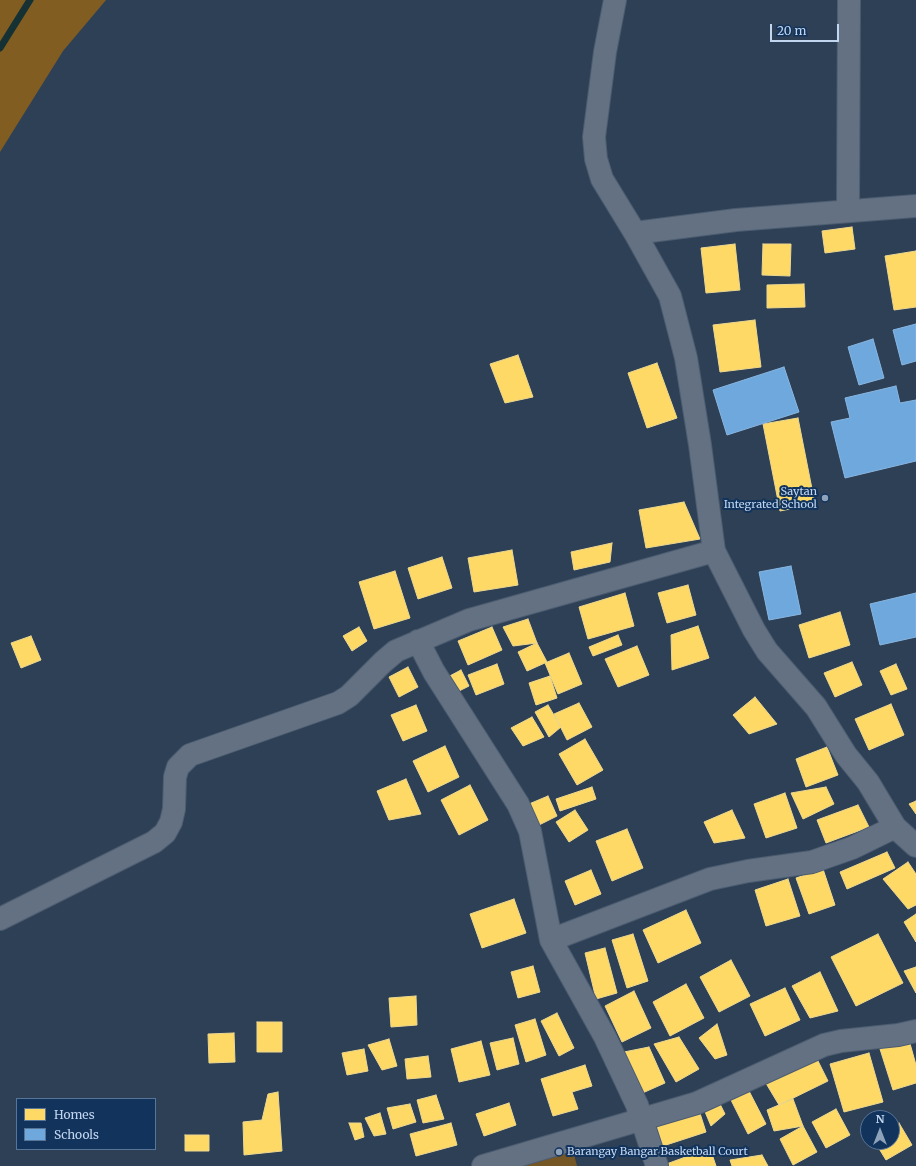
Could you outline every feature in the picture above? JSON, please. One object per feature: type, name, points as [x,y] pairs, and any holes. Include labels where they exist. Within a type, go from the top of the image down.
[{"type":"street","points":[[615,0],[605,52],[594,137],[596,159],[602,179],[635,233],[670,296],[684,351],[700,445],[714,552],[754,630],[767,650],[816,707],[846,754],[868,782],[896,827],[916,846]]},
{"type":"street","points":[[848,211],[849,0]]},
{"type":"street","points":[[635,233],[736,220],[916,206]]},
{"type":"street","points":[[0,919],[154,842],[165,833],[171,822],[174,809],[175,777],[178,767],[190,754],[338,704],[349,696],[396,651],[469,620],[714,552]]},
{"type":"street","points":[[418,641],[434,672],[518,804],[530,832],[551,940],[606,1037],[637,1105],[657,1166]]},
{"type":"street","points":[[551,940],[710,880],[748,872],[812,862],[852,848],[896,827]]},
{"type":"street","points":[[483,1166],[697,1104],[824,1045],[841,1041],[898,1035],[916,1031]]},
{"type":"shaded area","points":[[0,0],[106,0],[63,51],[0,152]]},
{"type":"shaded area","name":"Barangay Bangar Basketball Court","points":[[571,1143],[577,1166],[523,1166],[521,1161]]},
{"type":"building: Homes","points":[[852,227],[855,249],[825,253],[822,231]]},
{"type":"building: Homes","points":[[735,244],[740,290],[706,293],[701,248]]},
{"type":"building: Homes","points":[[763,244],[791,244],[790,276],[762,275]]},
{"type":"building: Homes","points":[[916,251],[916,307],[894,310],[885,256]]},
{"type":"building: Homes","points":[[804,284],[805,307],[767,308],[767,285]]},
{"type":"building: Homes","points":[[755,320],[761,367],[720,372],[713,325]]},
{"type":"building: Homes","points":[[518,355],[533,397],[505,403],[490,364]]},
{"type":"building: Homes","points":[[657,363],[677,418],[647,428],[628,373]]},
{"type":"building: Homes","points":[[798,418],[815,504],[780,511],[763,424]]},
{"type":"building: Homes","points":[[684,502],[700,539],[646,548],[639,510]]},
{"type":"building: Homes","points":[[612,543],[610,562],[574,570],[571,552]]},
{"type":"building: Homes","points":[[512,550],[518,585],[474,592],[468,558]]},
{"type":"building: Homes","points":[[442,557],[452,588],[418,599],[408,568]]},
{"type":"building: Homes","points":[[395,571],[410,618],[374,629],[359,582]]},
{"type":"building: Homes","points":[[688,585],[696,615],[667,623],[658,593]]},
{"type":"building: Homes","points":[[625,593],[634,626],[588,639],[579,607]]},
{"type":"building: Homes","points":[[840,612],[850,645],[809,658],[799,625]]},
{"type":"building: Homes","points":[[528,619],[537,643],[513,646],[503,627]]},
{"type":"building: Homes","points":[[698,626],[709,658],[672,670],[671,635]]},
{"type":"building: Homes","points":[[359,627],[367,641],[352,651],[343,636]]},
{"type":"building: Homes","points":[[492,627],[502,650],[468,665],[458,641]]},
{"type":"building: Homes","points":[[618,635],[622,645],[593,656],[589,647]]},
{"type":"building: Homes","points":[[31,636],[41,660],[21,668],[11,643]]},
{"type":"building: Homes","points":[[537,643],[547,662],[527,671],[518,652]]},
{"type":"building: Homes","points":[[637,646],[649,675],[618,687],[605,659]]},
{"type":"building: Homes","points":[[569,653],[582,684],[558,694],[545,663]]},
{"type":"building: Homes","points":[[852,662],[862,685],[835,697],[824,673]]},
{"type":"building: Homes","points":[[497,664],[504,684],[476,695],[468,675]]},
{"type":"building: Homes","points":[[896,664],[907,689],[891,695],[880,671]]},
{"type":"building: Homes","points":[[408,667],[418,687],[399,697],[389,677]]},
{"type":"building: Homes","points":[[461,670],[469,686],[451,695],[444,679]]},
{"type":"building: Homes","points":[[550,676],[557,698],[536,705],[529,683]]},
{"type":"building: Homes","points":[[755,697],[777,724],[749,734],[733,715]]},
{"type":"building: Homes","points":[[579,703],[592,727],[567,740],[554,714]]},
{"type":"building: Homes","points":[[891,704],[904,735],[869,750],[855,719]]},
{"type":"building: Homes","points":[[416,705],[427,731],[403,741],[391,715]]},
{"type":"building: Homes","points":[[548,705],[561,727],[549,737],[535,712]]},
{"type":"building: Homes","points":[[532,717],[544,737],[523,746],[511,728]]},
{"type":"building: Homes","points":[[585,739],[603,770],[577,785],[559,754]]},
{"type":"building: Homes","points":[[445,746],[459,777],[428,792],[413,761]]},
{"type":"building: Homes","points":[[827,747],[838,775],[806,787],[796,759]]},
{"type":"building: Homes","points":[[406,779],[421,814],[389,820],[377,791]]},
{"type":"building: Homes","points":[[470,785],[488,820],[459,835],[441,800]]},
{"type":"building: Homes","points":[[592,787],[596,799],[560,811],[556,799]]},
{"type":"building: Homes","points":[[826,787],[834,804],[803,819],[791,793]]},
{"type":"building: Homes","points":[[785,793],[797,828],[766,838],[754,804]]},
{"type":"building: Homes","points":[[548,796],[557,816],[539,825],[529,804]]},
{"type":"building: Homes","points":[[916,801],[916,814],[909,804]]},
{"type":"building: Homes","points":[[858,805],[869,827],[826,843],[817,820]]},
{"type":"building: Homes","points":[[575,810],[588,830],[569,842],[556,822]]},
{"type":"building: Homes","points":[[732,810],[745,838],[714,843],[704,822]]},
{"type":"building: Homes","points":[[627,829],[643,868],[612,881],[596,841]]},
{"type":"building: Homes","points":[[887,852],[895,868],[847,889],[840,872]]},
{"type":"building: Homes","points":[[908,862],[916,874],[916,905],[908,909],[883,879]]},
{"type":"building: Homes","points":[[823,869],[835,905],[809,914],[796,878]]},
{"type":"building: Homes","points":[[591,870],[601,894],[575,905],[565,881]]},
{"type":"building: Homes","points":[[788,879],[800,916],[766,926],[755,890]]},
{"type":"building: Homes","points":[[514,899],[526,933],[482,948],[470,914]]},
{"type":"building: Homes","points":[[686,910],[701,943],[658,963],[643,930]]},
{"type":"building: Homes","points":[[916,914],[916,942],[904,922]]},
{"type":"building: Homes","points":[[633,934],[648,981],[627,988],[612,940]]},
{"type":"building: Homes","points":[[878,934],[903,983],[856,1006],[831,957]]},
{"type":"building: Homes","points":[[605,948],[617,993],[596,999],[585,953]]},
{"type":"building: Homes","points":[[731,960],[750,996],[719,1012],[700,977]]},
{"type":"building: Homes","points":[[533,966],[540,992],[518,998],[511,972]]},
{"type":"building: Homes","points":[[916,967],[916,993],[904,971]]},
{"type":"building: Homes","points":[[820,972],[838,1011],[810,1018],[792,986]]},
{"type":"building: Homes","points":[[686,984],[704,1018],[670,1036],[653,1002]]},
{"type":"building: Homes","points":[[785,988],[800,1020],[765,1036],[750,1004]]},
{"type":"building: Homes","points":[[634,991],[651,1028],[622,1042],[605,1006]]},
{"type":"building: Homes","points":[[416,996],[417,1025],[391,1027],[389,998]]},
{"type":"building: Homes","points":[[557,1013],[574,1048],[559,1056],[541,1021]]},
{"type":"building: Homes","points":[[535,1019],[546,1055],[526,1062],[515,1025]]},
{"type":"building: Homes","points":[[257,1022],[282,1022],[282,1052],[257,1052]]},
{"type":"building: Homes","points":[[717,1024],[727,1055],[715,1059],[699,1038]]},
{"type":"building: Homes","points":[[234,1033],[235,1062],[209,1063],[208,1034]]},
{"type":"building: Homes","points":[[679,1037],[699,1069],[676,1082],[654,1044]]},
{"type":"building: Homes","points":[[513,1038],[519,1064],[497,1070],[490,1043]]},
{"type":"building: Homes","points":[[389,1039],[397,1066],[382,1070],[368,1045]]},
{"type":"building: Homes","points":[[909,1040],[916,1065],[916,1083],[893,1090],[880,1049]]},
{"type":"building: Homes","points":[[481,1041],[490,1075],[459,1082],[451,1049]]},
{"type":"building: Homes","points":[[649,1047],[665,1083],[638,1095],[619,1053]]},
{"type":"building: Homes","points":[[364,1049],[368,1071],[347,1075],[342,1053]]},
{"type":"building: Homes","points":[[813,1051],[828,1081],[779,1105],[764,1080]]},
{"type":"building: Homes","points":[[869,1053],[883,1102],[844,1112],[830,1064]]},
{"type":"building: Homes","points":[[428,1056],[431,1077],[407,1079],[405,1059]]},
{"type":"building: Homes","points":[[585,1065],[592,1086],[572,1092],[578,1109],[553,1116],[541,1079]]},
{"type":"building: Homes","points":[[749,1091],[766,1124],[748,1134],[731,1100]]},
{"type":"building: Homes","points":[[278,1092],[282,1151],[244,1155],[243,1122],[262,1120],[268,1094]]},
{"type":"building: Homes","points":[[436,1095],[444,1119],[423,1123],[417,1100]]},
{"type":"building: Homes","points":[[793,1099],[803,1126],[774,1131],[767,1110]]},
{"type":"building: Homes","points":[[718,1100],[725,1114],[711,1126],[703,1107]]},
{"type":"building: Homes","points":[[509,1103],[516,1125],[484,1136],[476,1114]]},
{"type":"building: Homes","points":[[410,1104],[416,1122],[393,1129],[387,1108]]},
{"type":"building: Homes","points":[[698,1107],[706,1132],[663,1146],[655,1121]]},
{"type":"building: Homes","points":[[836,1109],[850,1135],[826,1148],[812,1122]]},
{"type":"building: Homes","points":[[380,1113],[386,1134],[374,1136],[365,1118]]},
{"type":"building: Homes","points":[[349,1123],[361,1123],[364,1137],[355,1140]]},
{"type":"building: Homes","points":[[451,1123],[457,1145],[416,1156],[410,1134]]},
{"type":"building: Homes","points":[[900,1125],[912,1145],[886,1160],[880,1150],[900,1150]]},
{"type":"building: Homes","points":[[803,1126],[817,1152],[793,1165],[780,1139]]},
{"type":"building: Homes","points":[[185,1135],[209,1135],[209,1151],[185,1151]]},
{"type":"building: Homes","points":[[710,1148],[716,1166],[661,1166]]},
{"type":"building: Homes","points":[[762,1155],[768,1166],[732,1166],[730,1160]]},
{"type":"building: Schools","points":[[916,324],[916,361],[902,365],[893,330]]},
{"type":"building: Schools","points":[[873,339],[884,378],[859,385],[848,347]]},
{"type":"building: Schools","points":[[784,367],[799,412],[727,435],[713,390]]},
{"type":"building: Schools","points":[[896,386],[900,403],[916,400],[916,461],[845,478],[831,422],[850,418],[845,398]]},
{"type":"building: Schools","points":[[791,566],[801,614],[769,620],[759,572]]},
{"type":"building: Schools","points":[[916,593],[916,637],[880,645],[870,604]]},
{"type":"waterway","points":[[0,48],[30,0]]},
{"type":"place","name":"Saytan Integrated School","points":[[825,498]]},
{"type":"place","name":"Barangay Bangar Basketball Court","points":[[559,1152]]}]
